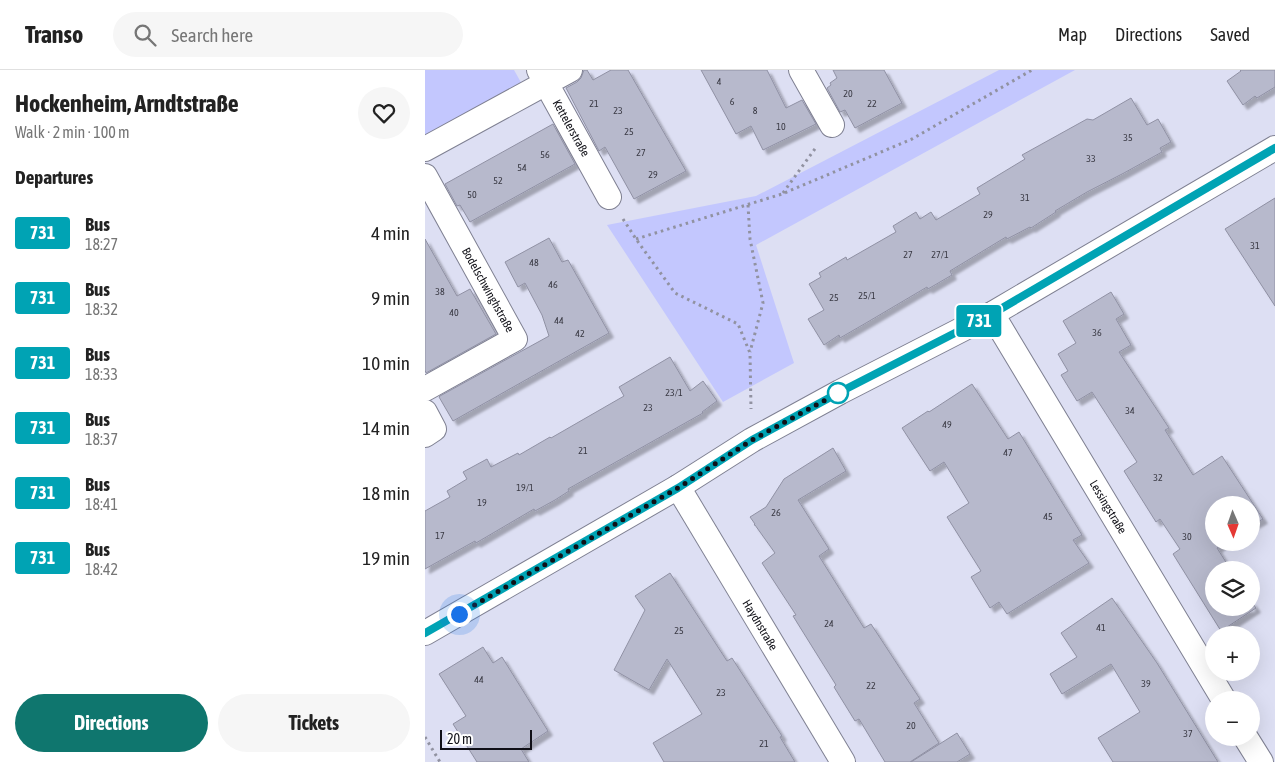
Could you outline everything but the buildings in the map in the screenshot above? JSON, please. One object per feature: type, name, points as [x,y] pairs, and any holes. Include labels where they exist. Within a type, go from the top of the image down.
[{"type":"street","points":[[425,149],[543,76],[570,70]]},
{"type":"street","points":[[801,70],[832,125]]},
{"type":"street","name":"Kettelerstraße","points":[[543,76],[609,197]]},
{"type":"street","points":[[425,633],[678,488],[752,440],[840,392],[992,314],[1275,148]]},
{"type":"street","name":"Bodelschwinghstraße","points":[[425,176],[515,339],[425,389]]},
{"type":"street","name":"Lessingstraße","points":[[992,314],[1219,691]]},
{"type":"street","points":[[425,412],[435,430],[425,435]]},
{"type":"street","name":"Haydnstraße","points":[[678,488],[843,762]]},
{"type":"street","points":[[1251,746],[1261,762]]},
{"type":"path","points":[[636,239],[782,194],[912,139],[1027,71],[1032,70]]},
{"type":"path","points":[[782,194],[832,125]]},
{"type":"path","points":[[609,197],[636,239],[675,293],[738,324],[750,352]]},
{"type":"path","points":[[747,205],[750,239],[763,303],[750,352],[752,440]]},
{"type":"path","points":[[425,737],[440,762]]},
{"type":"shaded area","points":[[425,70],[514,70],[523,86],[425,144]]},
{"type":"shaded area","points":[[999,70],[1075,70],[756,245],[794,363],[723,402],[607,225],[756,196]]},
{"type":"bus line","name":"731","points":[[425,633],[678,488],[752,440],[840,392],[992,314],[1275,148]]},
{"type":"route","points":[[459,614],[678,488],[752,440],[840,392],[838,393]]}]
